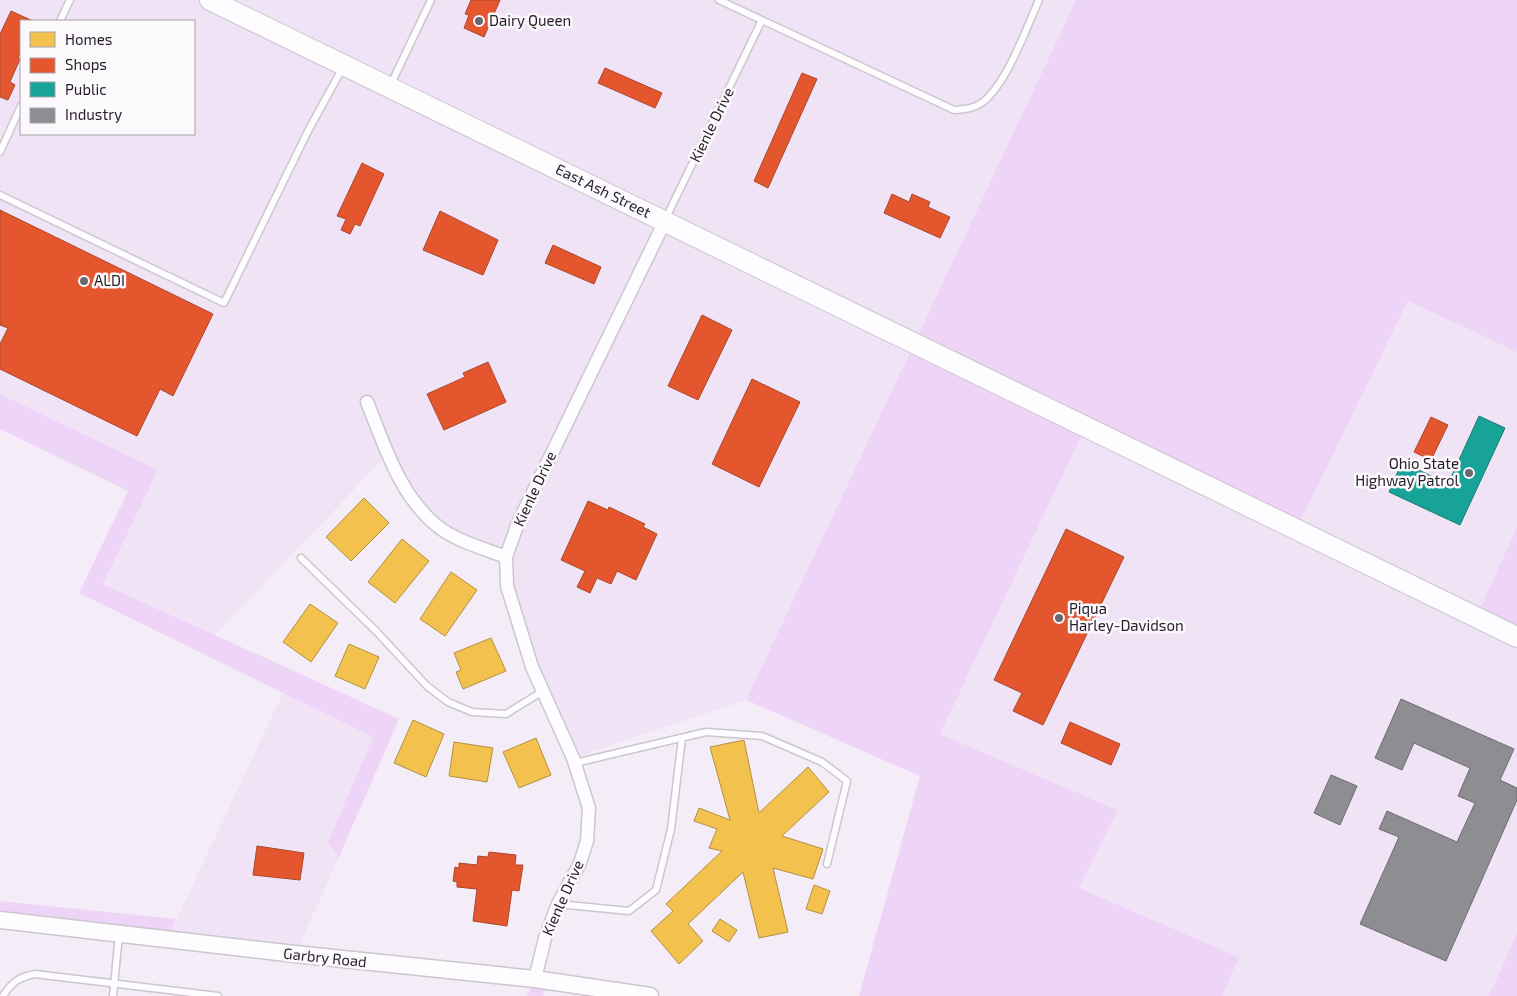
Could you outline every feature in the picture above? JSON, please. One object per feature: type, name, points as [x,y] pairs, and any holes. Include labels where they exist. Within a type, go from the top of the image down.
[{"type":"main road","name":"East Ash Street","points":[[210,0],[1517,637]]},
{"type":"street","name":"Kienle Drive","points":[[535,979],[545,938],[558,904],[580,863],[587,841],[589,808],[575,764],[544,690],[532,668],[507,586],[506,557],[518,523],[665,221]]},
{"type":"street","points":[[368,402],[394,470],[412,500],[437,526],[463,541],[506,557]]},
{"type":"street","name":"Garbry Road","points":[[0,920],[535,979],[650,996]]},
{"type":"lane","points":[[60,20],[70,0]]},
{"type":"lane","points":[[389,87],[431,0]]},
{"type":"lane","points":[[719,0],[954,110],[970,109],[983,102],[1000,84],[1039,0]]},
{"type":"lane","name":"Kienle Drive","points":[[665,221],[762,20]]},
{"type":"lane","points":[[0,195],[224,303],[308,131],[344,65]]},
{"type":"lane","points":[[0,152],[20,108]]},
{"type":"lane","points":[[301,558],[376,632],[427,686],[448,702],[472,712],[506,714],[544,690]]},
{"type":"lane","points":[[575,764],[706,732],[762,736],[822,762],[848,781],[827,864]]},
{"type":"lane","points":[[558,904],[629,911],[656,890],[671,829],[682,738]]},
{"type":"lane","points":[[113,996],[120,934]]},
{"type":"lane","points":[[3,996],[10,984],[21,976],[35,974],[218,996]]},
{"type":"shaded area","points":[[0,0],[1076,0],[746,700],[573,758],[532,667],[506,557],[437,526],[388,454],[215,635],[102,583],[158,470],[0,394]]},
{"type":"shaded area","points":[[1076,0],[1517,0],[1517,352],[1408,301],[1296,530],[1085,428],[940,734],[1118,810],[1079,888],[1239,957],[1222,996],[859,996],[920,776],[746,700]]},
{"type":"shaded area","points":[[1408,301],[1517,352],[1517,527],[1477,617],[1517,637],[1517,933],[1489,996],[1222,996],[1239,957],[1079,888],[1118,810],[940,734],[1085,428],[1296,530]]},
{"type":"shaded area","points":[[0,394],[158,470],[103,584],[399,719],[339,857],[328,842],[373,737],[79,593],[128,491],[0,429]]},
{"type":"shaded area","points":[[1517,527],[1517,637],[1476,617]]},
{"type":"shaded area","points":[[283,693],[374,737],[328,842],[339,857],[295,954],[167,940]]},
{"type":"shaded area","points":[[0,901],[176,919],[167,940],[0,920]]},
{"type":"shaded area","points":[[1517,933],[1517,996],[1489,996]]},
{"type":"shaded area","points":[[535,979],[549,981],[543,996],[527,996]]},
{"type":"building: Homes","points":[[364,498],[389,523],[351,561],[326,537]]},
{"type":"building: Homes","points":[[402,539],[429,561],[395,603],[368,582]]},
{"type":"building: Homes","points":[[451,572],[477,590],[445,636],[420,619]]},
{"type":"building: Homes","points":[[310,604],[338,623],[311,662],[283,642]]},
{"type":"building: Homes","points":[[491,638],[506,671],[463,689],[456,672],[461,670],[454,653]]},
{"type":"building: Homes","points":[[349,644],[379,657],[365,689],[335,676]]},
{"type":"building: Homes","points":[[413,720],[444,734],[426,777],[394,763]]},
{"type":"building: Homes","points":[[536,738],[551,775],[519,788],[503,752]]},
{"type":"building: Homes","points":[[744,740],[759,813],[808,767],[829,792],[782,836],[823,849],[813,879],[773,868],[788,932],[759,938],[743,872],[688,924],[703,941],[679,964],[651,931],[673,911],[666,904],[722,851],[709,848],[717,829],[694,821],[699,808],[730,820],[710,747]]},
{"type":"building: Homes","points":[[454,742],[493,748],[487,782],[449,776]]},
{"type":"building: Homes","points":[[814,885],[830,891],[822,914],[806,909]]},
{"type":"building: Homes","points":[[720,919],[737,930],[729,942],[712,931]]},
{"type":"building: Shops","name":"Dairy Queen","points":[[471,0],[500,0],[484,37],[464,28],[469,15],[465,14]]},
{"type":"building: Shops","points":[[11,11],[31,20],[20,20],[20,53],[18,58],[20,59],[10,82],[15,85],[8,100],[0,97],[0,34]]},
{"type":"building: Shops","points":[[605,68],[662,93],[655,108],[598,83]]},
{"type":"building: Shops","points":[[802,73],[817,79],[768,188],[754,181]]},
{"type":"building: Shops","points":[[362,163],[384,174],[360,226],[355,224],[350,234],[341,230],[346,219],[337,216]]},
{"type":"building: Shops","points":[[892,194],[909,202],[912,194],[930,202],[928,207],[950,217],[940,238],[884,213]]},
{"type":"building: Shops","points":[[0,210],[213,314],[173,396],[160,389],[137,436],[0,369],[0,344],[8,328],[0,325]]},
{"type":"building: Shops","points":[[440,211],[498,240],[483,275],[423,250]]},
{"type":"building: Shops","points":[[553,245],[601,267],[594,284],[545,263]]},
{"type":"building: Shops","points":[[702,315],[732,330],[698,400],[668,386]]},
{"type":"building: Shops","points":[[488,362],[506,402],[444,430],[427,394],[465,377],[463,373]]},
{"type":"building: Shops","points":[[752,379],[800,402],[759,487],[712,464]]},
{"type":"building: Shops","points":[[1431,417],[1448,425],[1431,460],[1414,452]]},
{"type":"building: Shops","points":[[588,501],[608,510],[609,507],[645,524],[643,527],[657,534],[636,580],[617,571],[611,584],[597,578],[590,593],[577,587],[585,571],[561,560]]},
{"type":"building: Shops","name":"Piqua Harley-Davidson","points":[[1066,529],[1124,557],[1043,725],[1013,711],[1022,693],[994,680]]},
{"type":"building: Shops","points":[[1070,722],[1120,744],[1111,765],[1061,743]]},
{"type":"building: Shops","points":[[257,846],[304,853],[300,880],[253,875]]},
{"type":"building: Shops","points":[[489,852],[516,855],[515,865],[523,865],[519,891],[512,890],[507,926],[473,921],[477,889],[457,887],[457,882],[453,881],[455,867],[459,868],[459,863],[477,865],[478,856],[488,857]]},
{"type":"building: Public","name":"Ohio State Highway Patrol","points":[[1479,416],[1505,428],[1460,525],[1389,492],[1402,462],[1448,484]]},
{"type":"building: Industry","points":[[1401,699],[1514,749],[1500,780],[1517,788],[1517,800],[1446,961],[1360,924],[1399,837],[1379,829],[1387,811],[1457,842],[1475,803],[1458,796],[1470,768],[1414,743],[1402,770],[1375,758]]},
{"type":"building: Industry","points":[[1331,775],[1357,786],[1340,825],[1314,813]]},
{"type":"place","name":"Dairy Queen","points":[[479,21]]},
{"type":"place","name":"ALDI","points":[[84,281]]},
{"type":"place","name":"Ohio State Highway Patrol","points":[[1469,473]]},
{"type":"place","name":"Piqua Harley-Davidson","points":[[1059,618]]}]
